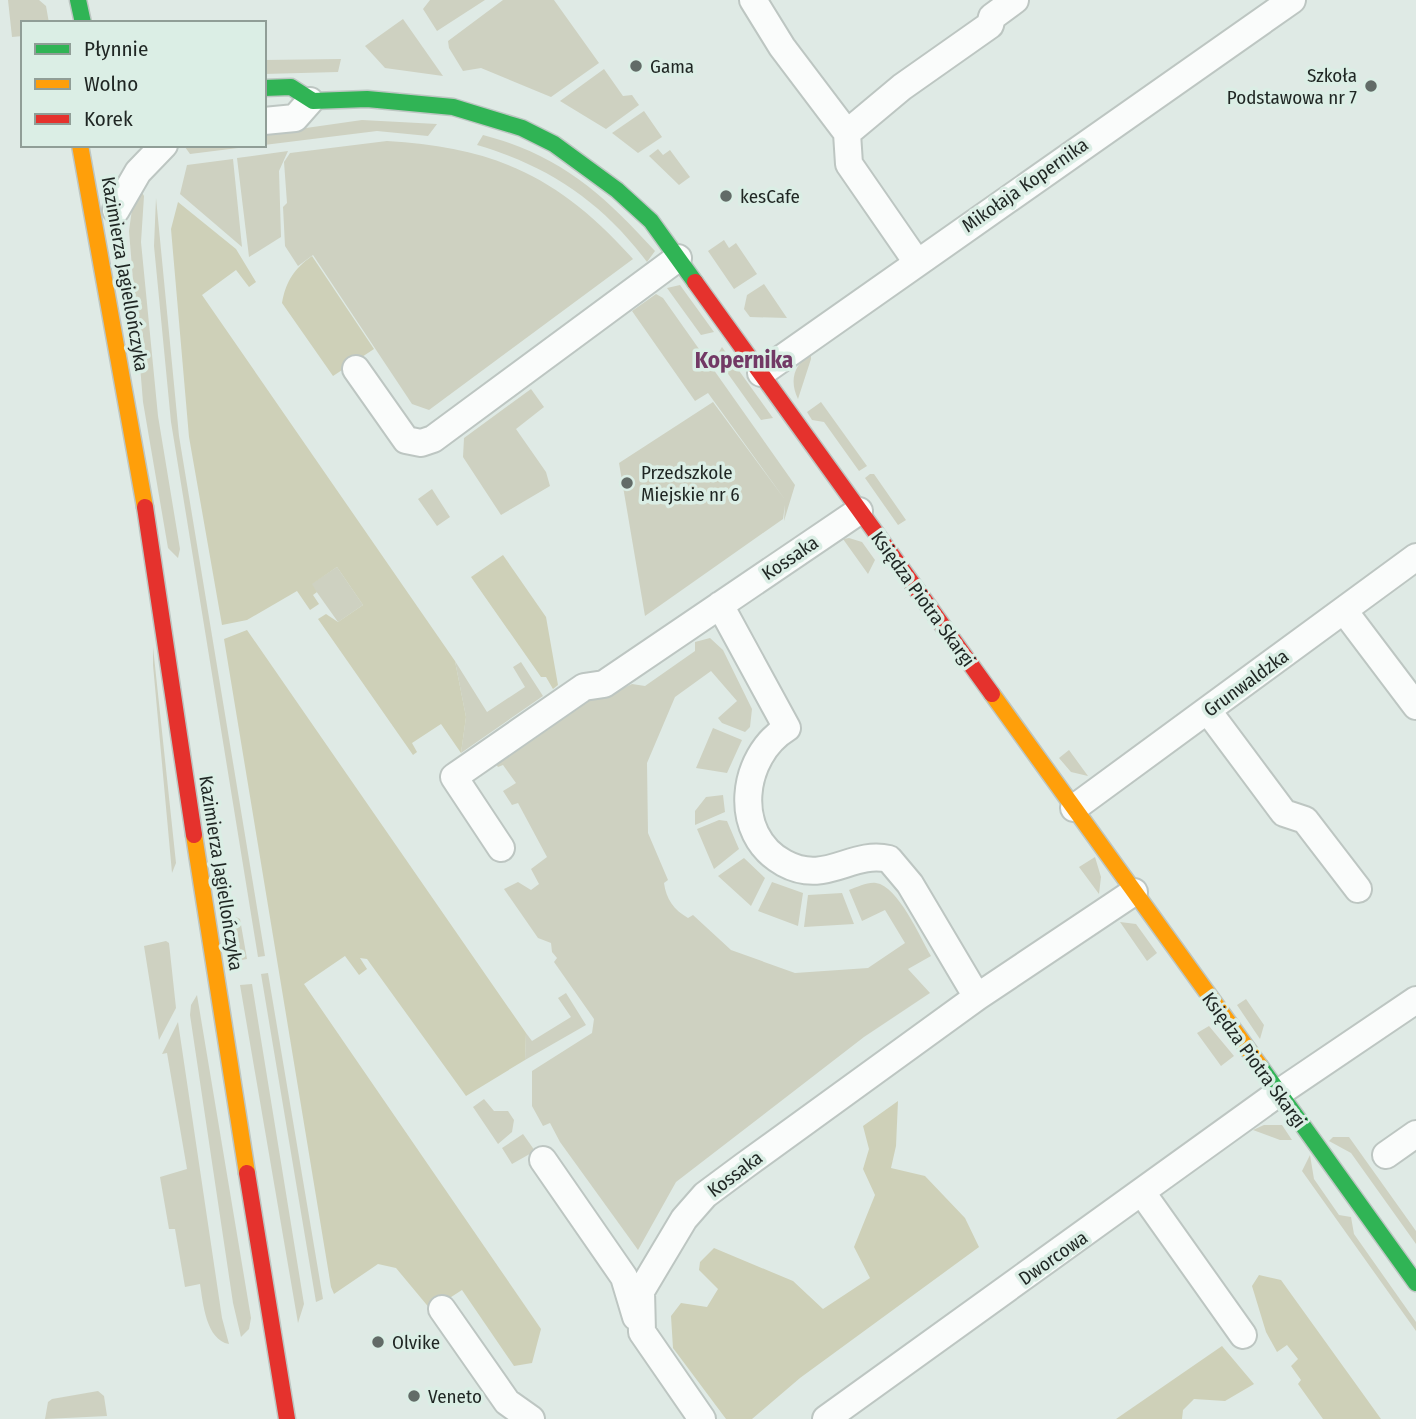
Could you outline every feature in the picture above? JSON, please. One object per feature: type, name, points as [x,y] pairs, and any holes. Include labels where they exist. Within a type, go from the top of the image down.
[{"type":"street","points":[[78,0],[83,21]]},
{"type":"street","points":[[753,0],[782,47],[847,133],[849,164],[916,261]]},
{"type":"street","points":[[847,133],[902,87],[990,25],[992,17],[1016,0]]},
{"type":"street","name":"Mikołaja Kopernika","points":[[761,373],[916,261],[1292,0]]},
{"type":"street","name":"Księdza Piotra Skargi","points":[[266,88],[291,88],[310,101],[363,99],[457,107],[481,112],[544,136],[584,162],[651,221],[1277,1094],[1416,1283]]},
{"type":"street","points":[[266,121],[295,118],[310,101]]},
{"type":"street","name":"Kazimierza Jagiellończyka","points":[[80,147],[106,306],[129,411],[204,905],[287,1419]]},
{"type":"street","points":[[115,206],[149,158],[162,147]]},
{"type":"street","points":[[356,369],[406,440],[421,443],[433,439],[678,258]]},
{"type":"street","name":"Kazimierza Jagiellończyka","points":[[129,411],[131,332]]},
{"type":"street","name":"Kossaka","points":[[500,848],[454,777],[566,698],[584,687],[604,684],[859,511]]},
{"type":"street","name":"Grunwaldzka","points":[[1074,808],[1345,612],[1416,557]]},
{"type":"street","points":[[720,606],[787,728],[772,737],[760,752],[751,772],[748,793],[750,821],[761,843],[783,863],[813,873],[862,859],[889,859],[909,884],[978,997]]},
{"type":"street","points":[[1345,612],[1416,706]]},
{"type":"street","points":[[1208,711],[1284,813],[1305,820],[1358,889]]},
{"type":"street","name":"Kossaka","points":[[642,1332],[641,1291],[684,1219],[705,1195],[978,997],[1134,892]]},
{"type":"street","name":"Dworcowa","points":[[826,1419],[1143,1194],[1277,1094],[1416,1000]]},
{"type":"street","points":[[1386,1156],[1416,1134]]},
{"type":"street","points":[[543,1160],[624,1277],[642,1332],[702,1419]]},
{"type":"street","points":[[1143,1194],[1243,1335]]},
{"type":"street","points":[[442,1309],[507,1402],[531,1419]]},
{"type":"street","name":"Kazimierza Jagiellończyka","points":[[275,1341],[300,1397]]},
{"type":"green space","points":[[8,0],[39,0],[46,6],[49,21],[21,21],[21,36],[12,37]]},
{"type":"green space","points":[[430,0],[485,0],[437,31],[423,9]]},
{"type":"green space","points":[[503,0],[554,0],[599,63],[551,97],[481,68],[463,71],[449,48],[448,41]]},
{"type":"green space","points":[[403,19],[443,76],[385,68],[365,46]]},
{"type":"green space","points":[[341,59],[338,72],[266,74],[266,60]]},
{"type":"green space","points":[[604,69],[623,96],[632,95],[639,105],[606,129],[560,101]]},
{"type":"green space","points":[[644,111],[662,137],[638,153],[612,133]]},
{"type":"green space","points":[[362,120],[437,124],[428,136],[377,131],[266,145],[266,134]]},
{"type":"green space","points":[[483,135],[510,143],[558,165],[598,195],[655,251],[647,262],[612,221],[592,204],[551,175],[477,145]]},
{"type":"green space","points":[[387,141],[426,144],[461,151],[524,172],[580,207],[633,259],[429,410],[412,404],[313,255],[298,266],[285,246],[283,207],[287,203],[284,162],[290,153]]},
{"type":"green space","points":[[185,147],[245,147],[190,154]]},
{"type":"green space","points":[[658,149],[663,155],[670,150],[690,177],[679,185],[649,156]]},
{"type":"green space","points":[[288,151],[279,171],[281,237],[249,257],[237,158]]},
{"type":"green space","points":[[233,159],[242,247],[180,194],[187,165]]},
{"type":"green space","points":[[140,189],[144,196],[141,242],[158,416],[180,549],[178,558],[168,548],[143,402],[129,231],[132,209]]},
{"type":"green space","points":[[156,198],[179,436],[265,956],[258,957],[171,422],[154,246]]},
{"type":"green space","points":[[178,202],[236,249],[256,282],[249,287],[236,270],[202,295],[455,661],[466,717],[461,753],[441,724],[412,743],[417,752],[413,755],[318,619],[326,614],[338,622],[363,605],[337,567],[312,584],[317,592],[313,595],[319,604],[310,610],[297,591],[247,620],[222,625],[189,437],[171,229]]},
{"type":"green space","points":[[724,240],[729,248],[736,243],[757,274],[734,289],[708,251]]},
{"type":"green space","points":[[312,256],[374,349],[333,376],[282,303],[292,276]]},
{"type":"green space","points":[[764,284],[787,318],[750,317],[744,309],[747,295]]},
{"type":"green space","points":[[680,285],[714,332],[701,335],[667,288]]},
{"type":"green space","points":[[656,294],[663,298],[795,485],[784,521],[785,505],[783,519],[645,616],[619,463],[713,402],[786,501],[708,393],[695,401],[632,311]]},
{"type":"green space","points":[[722,347],[773,418],[761,420],[716,357]]},
{"type":"green space","points":[[811,353],[798,399],[794,385],[795,373]]},
{"type":"green space","points":[[531,389],[544,407],[516,429],[546,472],[550,486],[501,515],[463,457],[464,438]]},
{"type":"green space","points":[[821,402],[867,466],[859,471],[824,422],[812,420],[807,412]]},
{"type":"green space","points":[[874,474],[906,520],[898,525],[865,478]]},
{"type":"green space","points":[[432,489],[450,517],[437,526],[418,499]]},
{"type":"green space","points":[[843,539],[862,542],[875,560],[868,574]]},
{"type":"green space","points":[[503,555],[546,617],[558,685],[553,689],[546,677],[541,677],[471,577]]},
{"type":"green space","points":[[337,567],[363,605],[338,622],[311,584]]},
{"type":"green space","points":[[247,630],[526,1033],[525,1060],[466,1096],[367,959],[360,958],[367,969],[359,975],[345,956],[304,984],[541,1329],[532,1363],[514,1366],[462,1290],[431,1310],[396,1268],[378,1264],[334,1294],[331,1287],[224,639]]},
{"type":"green space","points":[[710,638],[723,650],[752,709],[750,727],[745,732],[722,723],[718,718],[737,701],[711,671],[675,697],[647,763],[648,833],[668,880],[664,883],[672,903],[688,918],[693,915],[731,950],[795,973],[868,968],[905,943],[885,910],[862,921],[849,890],[876,883],[884,886],[900,902],[931,956],[908,969],[930,993],[864,1037],[676,1182],[638,1250],[560,1142],[550,1123],[543,1126],[532,1106],[532,1071],[592,1033],[594,1019],[554,962],[557,958],[552,952],[551,943],[538,938],[504,889],[518,882],[531,890],[539,884],[531,869],[547,857],[518,803],[512,805],[503,791],[516,783],[503,765],[498,767],[495,763],[589,696],[615,692],[632,684],[645,686],[695,651],[695,642]]},
{"type":"green space","points":[[153,647],[176,863],[172,873],[153,665]]},
{"type":"green space","points":[[455,661],[487,712],[525,687],[513,667],[521,662],[543,696],[461,753],[466,717]]},
{"type":"green space","points":[[713,728],[742,740],[727,773],[696,768]]},
{"type":"green space","points":[[1069,750],[1088,776],[1071,772],[1059,758]]},
{"type":"green space","points":[[723,795],[725,812],[695,825],[695,811],[706,797]]},
{"type":"green space","points":[[719,820],[727,821],[739,849],[714,869],[697,829]]},
{"type":"green space","points":[[1095,857],[1101,877],[1099,894],[1079,867]]},
{"type":"green space","points":[[744,858],[765,878],[751,906],[718,876]]},
{"type":"green space","points":[[772,882],[803,893],[798,926],[758,911]]},
{"type":"green space","points":[[842,893],[854,924],[804,927],[808,895]]},
{"type":"green space","points":[[236,917],[240,919],[247,959],[236,961],[232,931],[229,930]]},
{"type":"green space","points":[[1120,922],[1136,924],[1157,953],[1147,961]]},
{"type":"green space","points":[[166,941],[169,943],[176,1008],[159,1040],[144,946]]},
{"type":"green space","points":[[268,973],[323,1299],[316,1302],[261,974]]},
{"type":"green space","points":[[252,984],[304,1304],[298,1323],[240,985]]},
{"type":"green space","points":[[566,993],[586,1025],[525,1060],[526,1033],[532,1041],[571,1017],[558,998]]},
{"type":"green space","points":[[197,995],[251,1318],[249,1329],[241,1337],[233,1303],[190,1015],[191,1005]]},
{"type":"green space","points":[[1246,999],[1264,1025],[1260,1039],[1237,1005]]},
{"type":"green space","points":[[178,1022],[222,1318],[229,1344],[215,1336],[207,1320],[200,1284],[185,1287],[175,1229],[169,1229],[160,1177],[187,1169],[167,1053],[162,1054]]},
{"type":"green space","points":[[1209,1026],[1234,1056],[1221,1066],[1197,1033]]},
{"type":"green space","points":[[484,1099],[494,1111],[508,1111],[514,1120],[512,1132],[498,1144],[473,1107]]},
{"type":"green space","points":[[898,1101],[896,1146],[891,1168],[925,1176],[965,1218],[979,1247],[800,1378],[752,1419],[726,1419],[673,1348],[671,1316],[681,1303],[707,1307],[718,1289],[699,1270],[700,1262],[714,1248],[793,1281],[823,1309],[870,1278],[854,1247],[875,1195],[863,1169],[869,1149],[863,1126]]},
{"type":"green space","points":[[1264,1125],[1282,1125],[1292,1140],[1280,1140],[1253,1130]]},
{"type":"green space","points":[[523,1134],[535,1151],[512,1164],[502,1148]]},
{"type":"green space","points":[[1333,1137],[1349,1137],[1416,1231],[1416,1244],[1351,1153],[1329,1141]]},
{"type":"green space","points":[[1310,1155],[1314,1179],[1339,1215],[1351,1217],[1354,1234],[1416,1322],[1416,1331],[1302,1171]]},
{"type":"green space","points":[[1259,1275],[1281,1280],[1381,1419],[1323,1419],[1298,1384],[1301,1380],[1291,1366],[1298,1359],[1287,1345],[1277,1352],[1266,1332],[1252,1286]]},
{"type":"green space","points":[[1222,1346],[1254,1384],[1225,1401],[1194,1399],[1183,1410],[1182,1419],[1116,1419]]},
{"type":"green space","points":[[98,1391],[104,1396],[107,1416],[45,1419],[48,1402],[52,1399]]},
{"type":"traffic: fast","points":[[78,0],[83,21]]},
{"type":"traffic: fast","points":[[266,88],[291,87],[313,101],[367,99],[453,107],[522,128],[554,144],[617,190],[651,221],[695,282]]},
{"type":"traffic: fast","points":[[1260,1066],[1416,1283]]},
{"type":"traffic: slow","points":[[80,147],[145,507]]},
{"type":"traffic: slow","points":[[992,694],[1260,1066]]},
{"type":"traffic: slow","points":[[194,835],[247,1173]]},
{"type":"traffic: jam","points":[[695,282],[992,694]]},
{"type":"traffic: jam","points":[[145,507],[194,835]]},
{"type":"traffic: jam","points":[[247,1173],[287,1419]]},
{"type":"place","name":"Gama","points":[[636,66]]},
{"type":"place","name":"Szkoła Podstawowa nr 7","points":[[1371,86]]},
{"type":"place","name":"kesCafe","points":[[726,196]]},
{"type":"place","name":"Przedszkole Miejskie nr 6","points":[[627,483]]},
{"type":"place","name":"Olvike","points":[[378,1342]]},
{"type":"place","name":"Veneto","points":[[414,1396]]},
{"type":"district","name":"Kopernika","points":[[744,360]]}]
